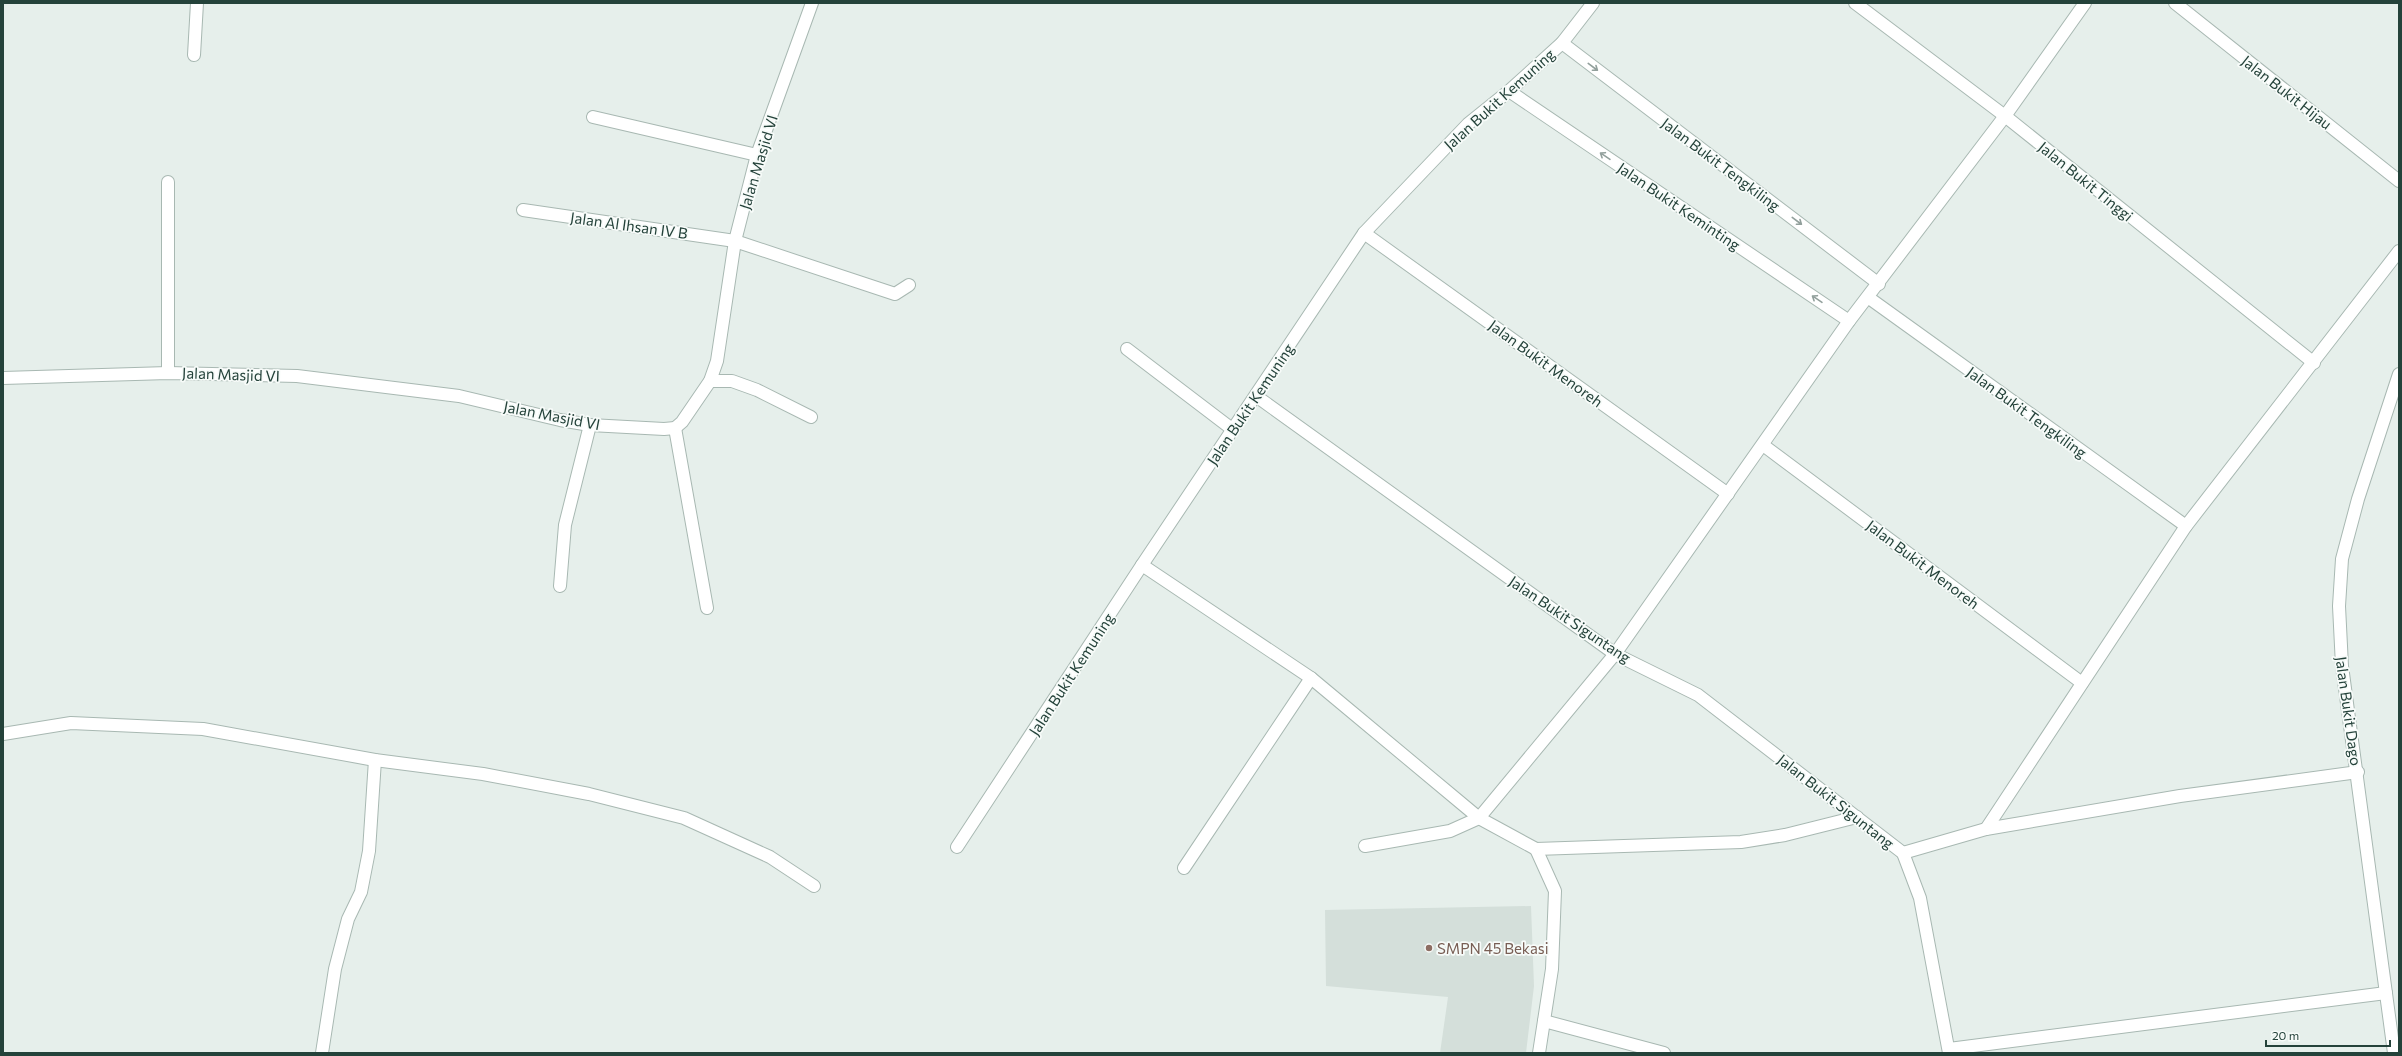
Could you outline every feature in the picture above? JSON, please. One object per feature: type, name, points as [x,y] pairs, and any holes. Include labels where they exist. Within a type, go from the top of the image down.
[{"type":"street","points":[[194,55],[197,3]]},
{"type":"street","name":"Jalan Masjid VI","points":[[3,378],[168,372],[297,376],[388,386],[459,396],[560,420],[590,425],[664,429],[675,428],[682,422],[710,381],[717,361],[735,240],[757,155],[812,3]]},
{"type":"street","name":"Jalan Bukit Kemuning","points":[[957,847],[1232,429],[1256,396],[1364,233],[1468,124],[1509,91],[1562,43],[1594,3]]},
{"type":"street","name":"Jalan Bukit Tinggi","points":[[1855,3],[2005,116],[2314,363]]},
{"type":"street","points":[[1365,846],[1450,831],[1479,818],[1615,654],[1849,321],[1880,284],[2005,116],[2085,3]]},
{"type":"street","name":"Jalan Bukit Hijau","points":[[2175,3],[2399,181]]},
{"type":"street","name":"Jalan Bukit Tengkiling","points":[[1562,43],[1880,284]]},
{"type":"street","name":"Jalan Bukit Keminting","points":[[1509,91],[1849,321]]},
{"type":"street","points":[[593,118],[757,155]]},
{"type":"street","points":[[168,182],[168,372]]},
{"type":"street","name":"Jalan Al Ihsan IV B","points":[[523,210],[735,240],[895,294],[909,285]]},
{"type":"street","name":"Jalan Bukit Menoreh","points":[[1364,233],[1728,494]]},
{"type":"street","points":[[1986,829],[2186,526],[2314,363],[2399,251]]},
{"type":"street","name":"Jalan Bukit Tengkiling","points":[[1868,298],[2186,526]]},
{"type":"street","points":[[1127,349],[1232,429]]},
{"type":"street","name":"Jalan Bukit Dago","points":[[2394,1053],[2358,772],[2342,666],[2339,606],[2342,559],[2358,499],[2399,374]]},
{"type":"street","points":[[710,381],[732,381],[738,383],[757,390],[811,417]]},
{"type":"street","name":"Jalan Bukit Siguntang","points":[[1256,396],[1615,654],[1698,695],[1903,853]]},
{"type":"street","points":[[560,586],[565,525],[590,425]]},
{"type":"street","points":[[675,428],[707,608]]},
{"type":"street","name":"Jalan Bukit Menoreh","points":[[1763,445],[2082,683]]},
{"type":"street","points":[[1142,565],[1311,678],[1479,818],[1536,849],[1741,842],[1785,835],[1857,817]]},
{"type":"street","points":[[1184,868],[1311,678]]},
{"type":"street","points":[[3,734],[71,723],[203,729],[375,760],[521,781],[589,794],[684,818],[770,857],[814,886]]},
{"type":"street","points":[[322,1053],[335,969],[348,920],[361,892],[369,851],[375,760]]},
{"type":"street","points":[[2358,772],[2180,796],[1986,829],[1903,853],[1920,898],[1949,1051],[2386,993]]},
{"type":"street","points":[[1536,849],[1555,892],[1552,969],[1539,1053]]},
{"type":"street","points":[[1544,1021],[1664,1053]]},
{"type":"shaded area","name":"SMPN 45 Bekasi","points":[[1531,906],[1534,986],[1526,1053],[1440,1053],[1448,997],[1326,986],[1325,910]]},
{"type":"place","name":"SMPN 45 Bekasi","points":[[1429,948]]}]
